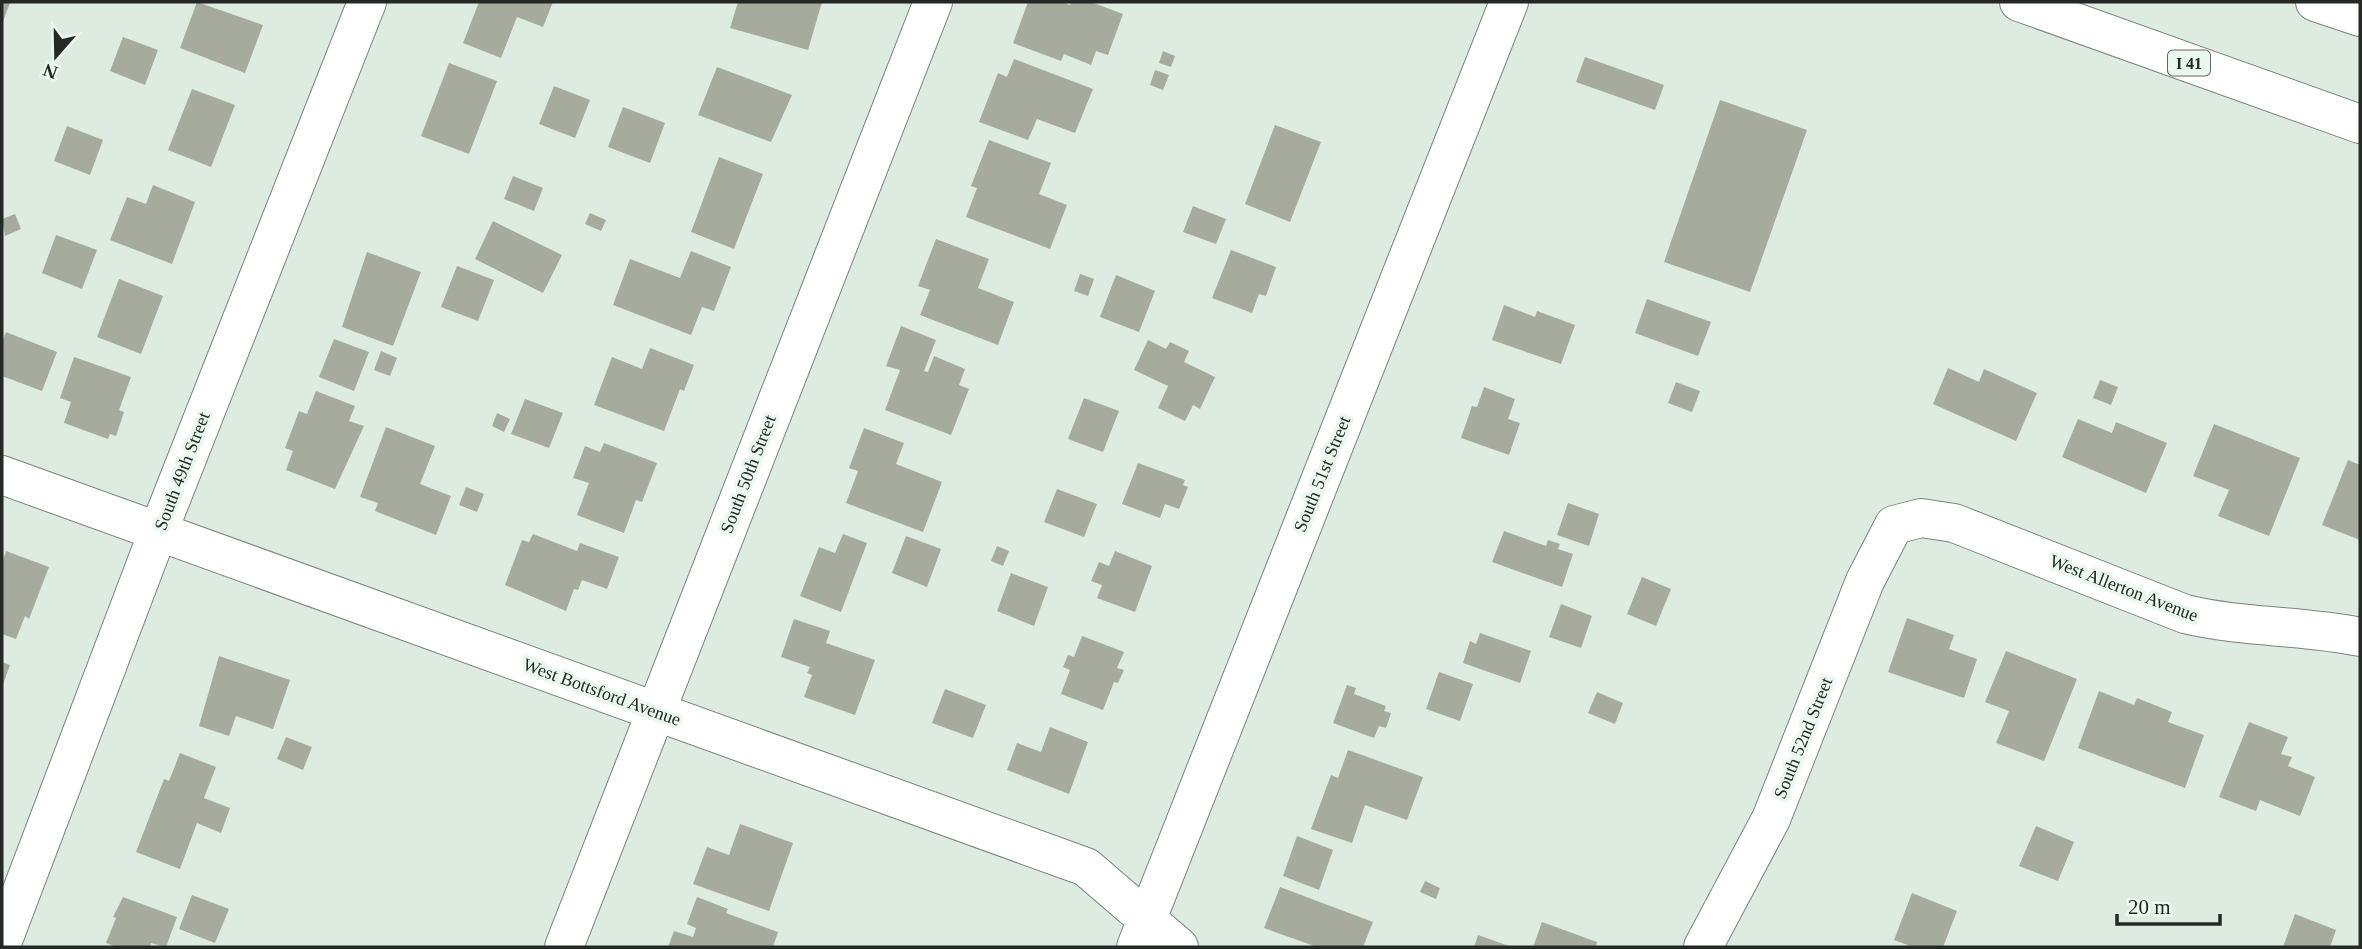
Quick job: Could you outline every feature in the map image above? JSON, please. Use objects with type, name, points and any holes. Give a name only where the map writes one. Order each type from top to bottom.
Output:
[{"type":"main road","name":"South 49th Street","points":[[2,943],[158,532],[367,2]]},
{"type":"main road","name":"South 50th Street","points":[[564,947],[933,2]]},
{"type":"main road","name":"South 51st Street","points":[[1142,934],[1509,2]]},
{"type":"main road","name":"I 41","points":[[2019,2],[2360,124]]},
{"type":"main road","points":[[2315,2],[2360,17]]},
{"type":"main road","name":"West Bottsford Avenue","points":[[2,475],[1086,867],[1142,934],[1179,947]]},
{"type":"main road","name":"West Allerton Avenue","points":[[1894,525],[1921,518],[1954,523],[2185,614],[2208,620],[2322,629],[2360,638]]},
{"type":"main road","name":"South 52nd Street","points":[[1703,947],[1771,819],[1865,581],[1894,525]]},
{"type":"building","points":[[2,2],[10,3],[2,24]]},
{"type":"building","points":[[197,2],[263,25],[245,73],[180,48]]},
{"type":"building","points":[[479,2],[553,2],[543,27],[517,17],[501,58],[463,43]]},
{"type":"building","points":[[738,2],[822,2],[808,50],[730,28]]},
{"type":"building","points":[[1028,2],[1062,2],[1070,5],[1071,2],[1091,2],[1123,14],[1108,55],[1096,51],[1091,65],[1064,54],[1061,61],[1013,43]]},
{"type":"building","points":[[123,37],[158,50],[145,85],[110,71]]},
{"type":"building","points":[[1163,51],[1175,56],[1171,67],[1159,63]]},
{"type":"building","points":[[1585,57],[1664,85],[1655,110],[1576,82]]},
{"type":"building","points":[[1014,59],[1093,89],[1075,133],[1037,119],[1028,140],[979,122],[998,73],[1007,77]]},
{"type":"building","points":[[449,63],[497,81],[469,154],[421,136]]},
{"type":"building","points":[[717,67],[792,95],[771,142],[698,115]]},
{"type":"building","points":[[1155,70],[1169,75],[1163,90],[1150,85]]},
{"type":"building","points":[[554,86],[590,100],[575,138],[539,124]]},
{"type":"building","points":[[192,89],[235,105],[211,167],[168,150]]},
{"type":"building","points":[[1720,100],[1807,130],[1750,292],[1664,262]]},
{"type":"building","points":[[623,107],[665,123],[650,163],[608,147]]},
{"type":"building","points":[[1275,125],[1321,142],[1290,222],[1245,204]]},
{"type":"building","points":[[67,126],[103,140],[90,175],[54,161]]},
{"type":"building","points":[[989,140],[1051,163],[1039,194],[1067,205],[1050,249],[966,217],[977,188],[971,186]]},
{"type":"building","points":[[719,157],[763,174],[734,249],[691,232]]},
{"type":"building","points":[[513,176],[543,188],[534,211],[504,199]]},
{"type":"building","points":[[153,185],[195,202],[172,264],[110,240],[127,197],[146,204]]},
{"type":"building","points":[[1193,206],[1226,219],[1216,244],[1183,232]]},
{"type":"building","points":[[590,213],[606,220],[601,231],[585,224]]},
{"type":"building","points":[[15,214],[21,229],[5,236],[2,219]]},
{"type":"building","points":[[493,221],[562,255],[543,293],[475,259]]},
{"type":"building","points":[[56,235],[97,250],[82,289],[42,273]]},
{"type":"building","points":[[936,239],[989,259],[978,288],[1014,302],[998,345],[920,315],[930,290],[918,286]]},
{"type":"building","points":[[1231,250],[1276,267],[1266,296],[1259,294],[1252,313],[1212,298]]},
{"type":"building","points":[[691,251],[731,267],[714,311],[702,307],[691,335],[613,305],[630,259],[680,278]]},
{"type":"building","points":[[367,252],[421,272],[393,346],[342,327]]},
{"type":"building","points":[[457,266],[494,280],[478,321],[441,307]]},
{"type":"building","points":[[1080,274],[1094,279],[1088,296],[1074,291]]},
{"type":"building","points":[[1116,275],[1155,291],[1139,332],[1100,317]]},
{"type":"building","points":[[119,279],[163,296],[141,354],[97,337]]},
{"type":"building","points":[[1647,299],[1711,322],[1698,356],[1635,333]]},
{"type":"building","points":[[1504,305],[1535,317],[1537,311],[1575,325],[1561,364],[1492,340]]},
{"type":"building","points":[[901,326],[936,340],[924,371],[928,372],[934,356],[965,369],[959,385],[969,389],[951,435],[885,410],[900,370],[886,366]]},
{"type":"building","points":[[6,332],[57,352],[42,391],[2,376],[2,342]]},
{"type":"building","points":[[334,339],[369,352],[354,391],[319,377]]},
{"type":"building","points":[[1148,340],[1166,349],[1170,342],[1189,351],[1184,362],[1215,377],[1200,409],[1193,405],[1185,421],[1158,408],[1168,386],[1134,370]]},
{"type":"building","points":[[650,348],[694,365],[684,391],[680,389],[664,431],[594,405],[612,357],[642,369]]},
{"type":"building","points":[[381,351],[397,358],[390,376],[374,370]]},
{"type":"building","points":[[74,357],[131,377],[119,410],[124,412],[116,436],[110,434],[108,439],[64,423],[71,402],[60,398]]},
{"type":"building","points":[[1948,368],[1979,382],[1984,369],[2037,393],[2016,441],[1933,404]]},
{"type":"building","points":[[2100,380],[2118,387],[2111,405],[2093,398]]},
{"type":"building","points":[[1676,382],[1700,391],[1692,412],[1668,403]]},
{"type":"building","points":[[1484,387],[1515,399],[1508,419],[1520,423],[1509,455],[1461,438],[1472,406],[1477,407]]},
{"type":"building","points":[[316,391],[355,406],[349,421],[364,426],[335,489],[286,470],[293,451],[285,448],[299,411],[307,414]]},
{"type":"building","points":[[1084,398],[1119,411],[1103,452],[1068,439]]},
{"type":"building","points":[[525,399],[563,413],[549,448],[511,434]]},
{"type":"building","points":[[497,413],[510,419],[504,432],[492,426]]},
{"type":"building","points":[[2078,419],[2112,433],[2116,422],[2167,443],[2146,493],[2062,457]]},
{"type":"building","points":[[2214,424],[2300,458],[2269,536],[2218,516],[2229,490],[2193,476]]},
{"type":"building","points":[[386,427],[435,446],[420,484],[451,496],[436,535],[375,511],[378,503],[360,497]]},
{"type":"building","points":[[864,428],[904,443],[896,464],[942,482],[923,532],[846,503],[858,471],[849,468]]},
{"type":"building","points":[[604,443],[657,463],[642,502],[636,500],[624,533],[577,515],[589,483],[573,478],[585,446],[600,452]]},
{"type":"building","points":[[2348,460],[2360,465],[2360,540],[2322,525]]},
{"type":"building","points":[[1138,463],[1185,480],[1183,485],[1188,487],[1179,509],[1165,504],[1160,518],[1122,504]]},
{"type":"building","points":[[466,487],[484,494],[477,512],[459,505]]},
{"type":"building","points":[[1057,489],[1097,504],[1084,537],[1044,522]]},
{"type":"building","points":[[1568,503],[1599,514],[1589,546],[1557,535]]},
{"type":"building","points":[[1504,531],[1546,546],[1548,540],[1560,544],[1558,549],[1573,554],[1562,587],[1492,562]]},
{"type":"building","points":[[533,534],[577,551],[580,543],[619,557],[607,589],[582,580],[578,590],[574,589],[566,611],[505,585],[522,540],[529,542]]},
{"type":"building","points":[[843,534],[867,543],[841,612],[800,596],[819,547],[835,553]]},
{"type":"building","points":[[906,536],[941,549],[927,587],[892,573]]},
{"type":"building","points":[[997,546],[1009,551],[1003,566],[991,561]]},
{"type":"building","points":[[6,551],[49,567],[29,619],[25,616],[16,639],[2,634],[2,563]]},
{"type":"building","points":[[1115,551],[1152,566],[1135,612],[1097,598],[1102,585],[1091,581],[1099,562],[1109,566]]},
{"type":"building","points":[[1011,573],[1048,587],[1034,626],[997,611]]},
{"type":"building","points":[[1642,577],[1671,589],[1656,626],[1627,614]]},
{"type":"building","points":[[1561,604],[1592,616],[1581,648],[1549,637]]},
{"type":"building","points":[[1907,618],[1954,635],[1949,649],[1977,659],[1964,698],[1888,672]]},
{"type":"building","points":[[794,619],[830,631],[826,643],[875,660],[855,715],[804,697],[812,675],[807,673],[810,667],[781,657]]},
{"type":"building","points":[[1480,633],[1531,651],[1520,683],[1463,663],[1470,641],[1476,644]]},
{"type":"building","points":[[1082,636],[1124,652],[1117,668],[1124,670],[1118,683],[1114,682],[1103,710],[1061,694],[1070,670],[1063,667],[1068,655],[1074,657]]},
{"type":"building","points":[[2006,651],[2077,679],[2044,761],[1996,743],[2009,711],[1985,702]]},
{"type":"building","points":[[219,656],[290,680],[273,729],[236,716],[229,736],[199,726]]},
{"type":"building","points":[[2,662],[10,665],[2,687]]},
{"type":"building","points":[[1439,672],[1473,684],[1460,721],[1426,709]]},
{"type":"building","points":[[1347,685],[1356,688],[1354,694],[1386,706],[1384,711],[1391,713],[1386,728],[1379,726],[1374,738],[1333,723]]},
{"type":"building","points":[[945,689],[986,705],[973,738],[932,723]]},
{"type":"building","points":[[2099,691],[2134,705],[2137,698],[2172,712],[2168,722],[2204,735],[2185,788],[2078,748]]},
{"type":"building","points":[[1597,692],[1623,703],[1615,724],[1588,713]]},
{"type":"building","points":[[2249,722],[2288,737],[2281,754],[2292,757],[2288,766],[2315,777],[2300,816],[2260,800],[2256,811],[2219,797]]},
{"type":"building","points":[[1050,727],[1088,742],[1069,794],[1007,770],[1017,743],[1041,752]]},
{"type":"building","points":[[286,737],[312,747],[303,770],[277,759]]},
{"type":"building","points":[[1348,750],[1423,777],[1407,820],[1365,805],[1352,843],[1311,829],[1331,775],[1338,778]]},
{"type":"building","points":[[180,753],[216,767],[204,798],[230,808],[221,833],[197,823],[180,869],[136,852],[164,779],[169,781]]},
{"type":"building","points":[[740,824],[793,843],[769,911],[693,884],[707,847],[729,855]]},
{"type":"building","points":[[2036,826],[2074,842],[2058,881],[2019,866]]},
{"type":"building","points":[[1297,836],[1333,850],[1319,890],[1283,876]]},
{"type":"building","points":[[1425,881],[1440,888],[1436,899],[1420,892]]},
{"type":"building","points":[[1280,887],[1373,922],[1363,947],[1317,947],[1264,928]]},
{"type":"building","points":[[1912,893],[1957,911],[1943,947],[1913,947],[1894,940]]},
{"type":"building","points":[[192,895],[229,909],[215,943],[179,929]]},
{"type":"building","points":[[123,897],[177,917],[166,947],[151,943],[150,947],[117,947],[106,943],[116,918],[113,917]]},
{"type":"building","points":[[697,897],[728,909],[726,913],[778,932],[773,947],[668,947],[674,931],[693,937],[696,928],[687,924]]},
{"type":"building","points":[[2295,914],[2336,930],[2330,947],[2283,947]]},
{"type":"building","points":[[1542,922],[1597,942],[1596,947],[1533,947]]},
{"type":"building","points":[[1478,935],[1512,947],[1474,947]]}]
